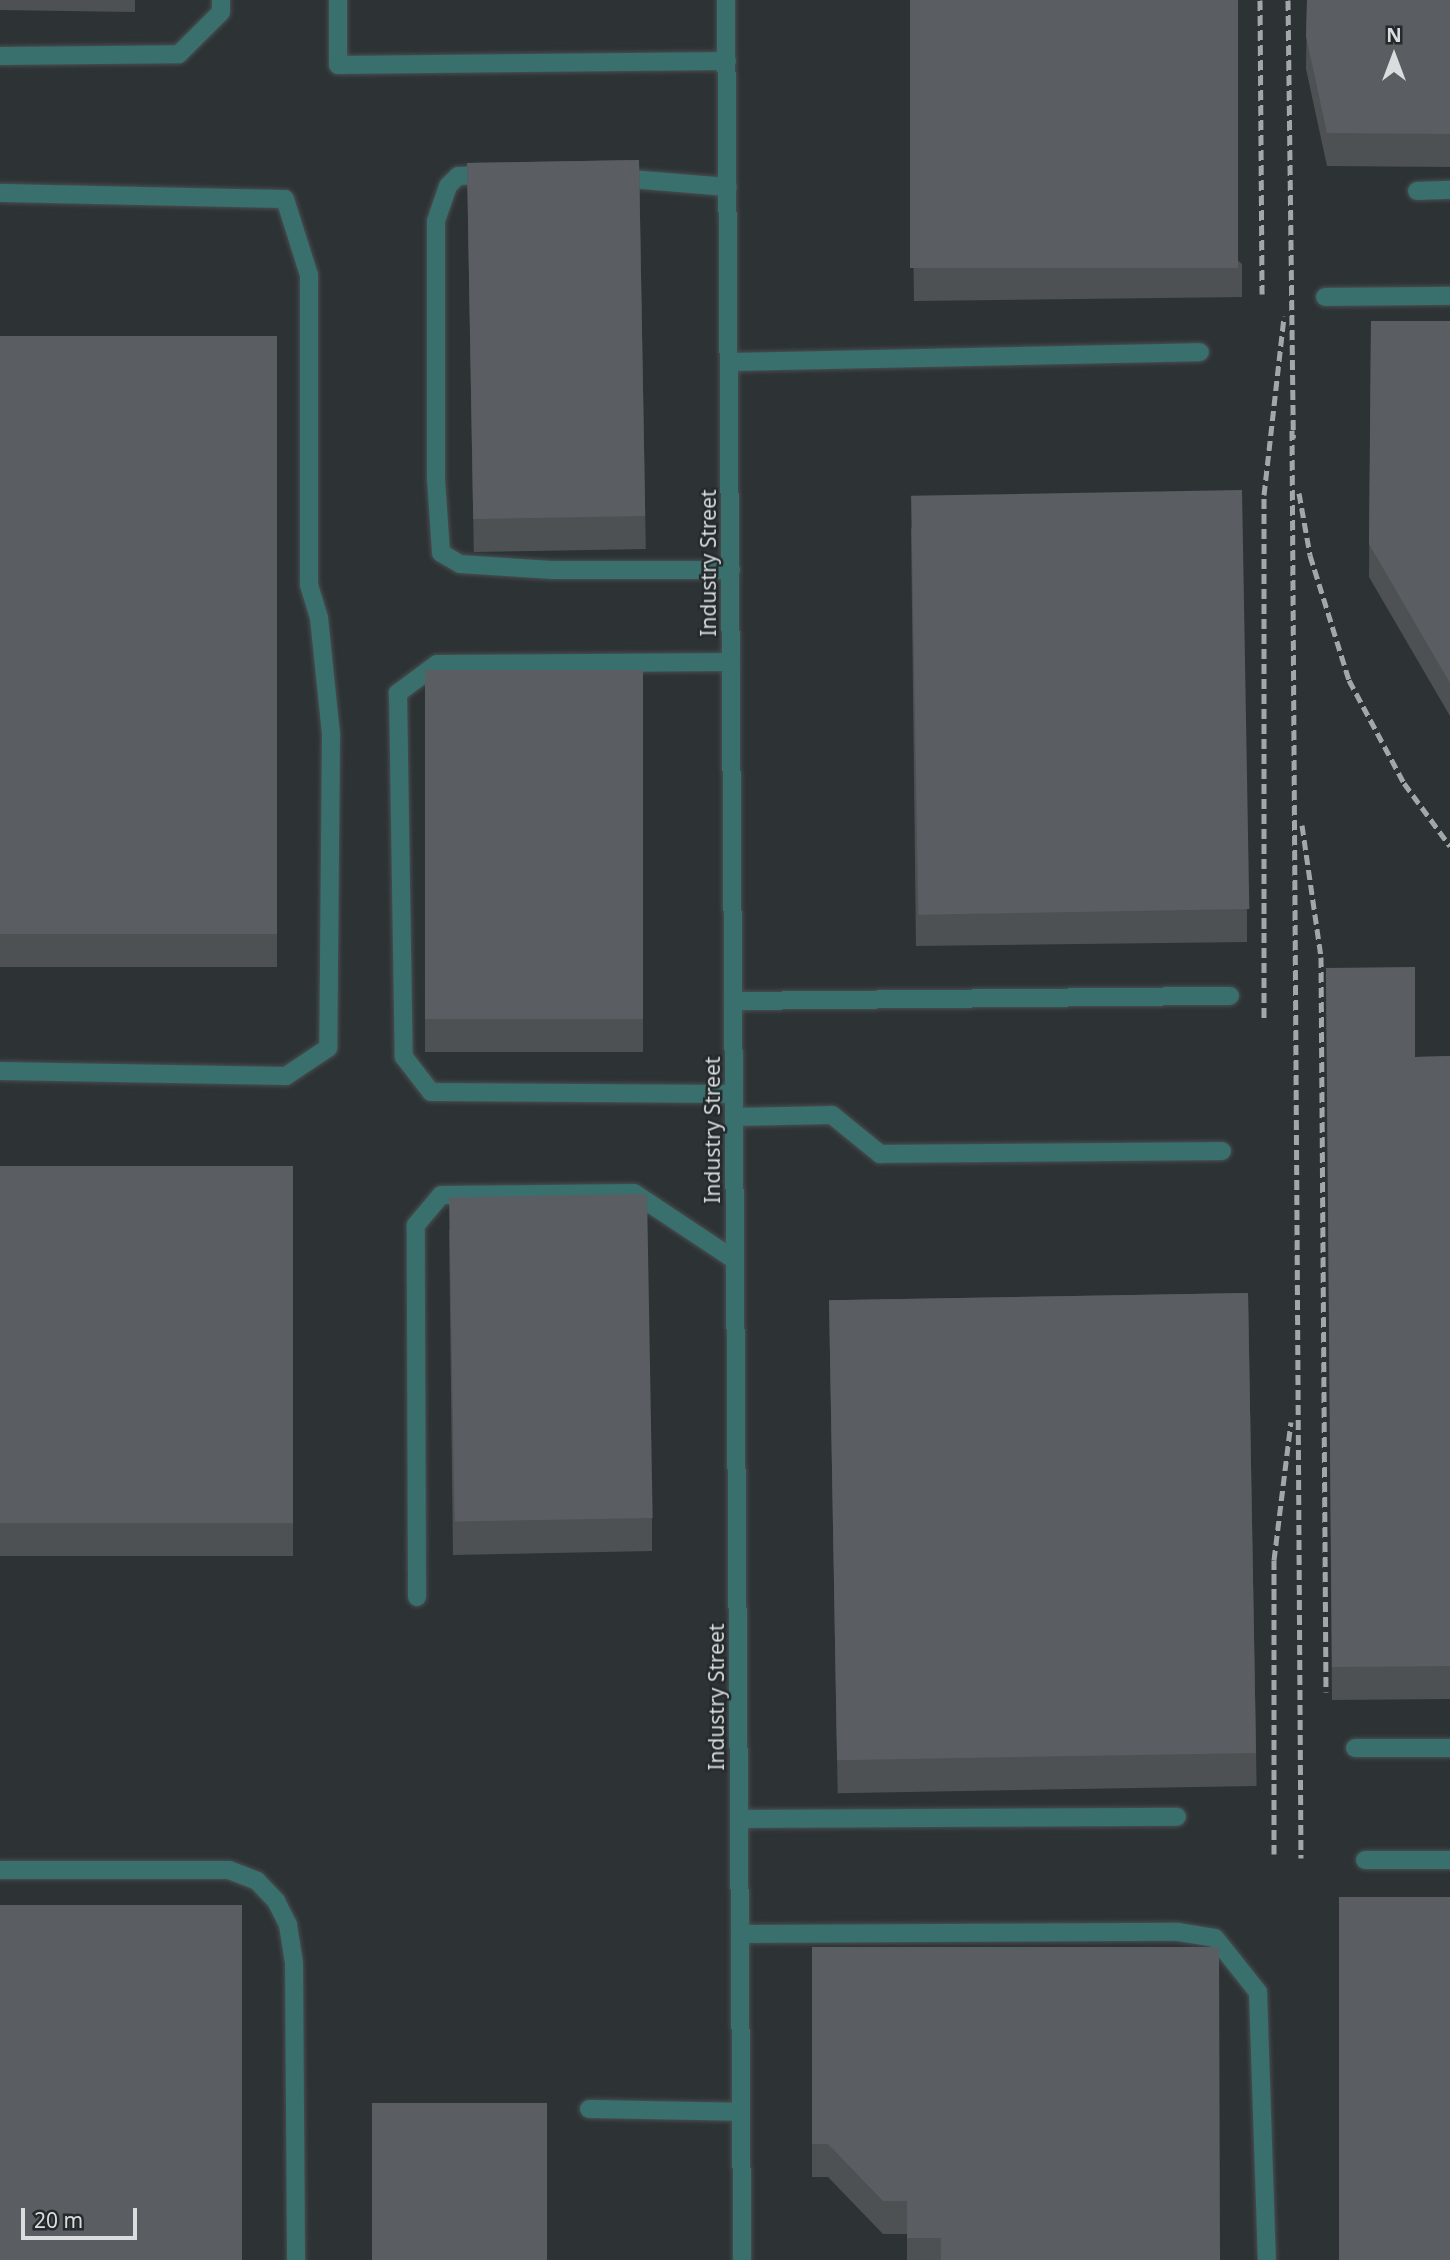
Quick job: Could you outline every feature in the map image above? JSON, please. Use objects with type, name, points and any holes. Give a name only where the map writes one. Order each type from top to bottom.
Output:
[{"type":"street","points":[[0,56],[179,54],[221,12],[221,0]]},
{"type":"street","points":[[338,0],[338,65],[727,61]]},
{"type":"street","name":"Industry Street","points":[[726,0],[741,2260]]},
{"type":"street","points":[[508,176],[458,176],[447,186],[436,221],[436,479],[441,553],[460,564],[538,569],[730,570]]},
{"type":"street","points":[[601,178],[728,187]]},
{"type":"street","points":[[1417,191],[1450,190]]},
{"type":"street","points":[[0,193],[285,199],[309,275],[309,584],[319,618],[331,734],[328,1048],[286,1076],[0,1071]]},
{"type":"street","points":[[1325,297],[1450,296]]},
{"type":"street","points":[[729,362],[1200,352]]},
{"type":"street","points":[[731,662],[437,664],[398,693],[404,1057],[431,1092],[734,1094]]},
{"type":"street","points":[[734,1002],[1230,996]]},
{"type":"street","points":[[734,1116],[832,1115],[880,1154],[1222,1151]]},
{"type":"street","points":[[417,1597],[415,1225],[441,1195],[634,1193],[735,1261]]},
{"type":"street","points":[[1355,1748],[1450,1748]]},
{"type":"street","points":[[739,1819],[1177,1817]]},
{"type":"street","points":[[1365,1860],[1450,1860]]},
{"type":"street","points":[[0,1870],[229,1870],[257,1881],[276,1900],[288,1926],[294,1964],[296,2260]]},
{"type":"street","points":[[740,1934],[1178,1932],[1215,1938],[1258,1992],[1267,2260]]},
{"type":"street","points":[[589,2109],[741,2112]]},
{"type":"building","points":[[910,0],[1238,0],[1238,268],[910,268]]},
{"type":"building","points":[[1307,0],[1450,0],[1450,134],[1327,133],[1306,36]]},
{"type":"building","points":[[639,160],[645,516],[473,519],[467,163]]},
{"type":"building","points":[[1371,321],[1450,321],[1450,683],[1369,544]]},
{"type":"building","points":[[0,336],[277,336],[277,934],[0,934]]},
{"type":"building","points":[[1242,490],[1249,909],[918,915],[911,496]]},
{"type":"building","points":[[425,670],[643,670],[643,1019],[425,1019]]},
{"type":"building","points":[[1415,967],[1415,1057],[1450,1056],[1450,1666],[1332,1667],[1326,968]]},
{"type":"building","points":[[0,1166],[293,1166],[293,1523],[0,1523]]},
{"type":"building","points":[[647,1194],[653,1518],[455,1521],[449,1197]]},
{"type":"building","points":[[1248,1293],[1256,1753],[837,1760],[829,1300]]},
{"type":"building","points":[[1339,1897],[1450,1897],[1450,2260],[1339,2260]]},
{"type":"building","points":[[0,1905],[242,1905],[242,2260],[0,2260]]},
{"type":"building","points":[[812,1947],[1219,1947],[1220,2260],[941,2260],[941,2238],[907,2238],[907,2201],[883,2201],[828,2144],[812,2144]]},
{"type":"building","points":[[372,2103],[547,2103],[547,2260],[372,2260]]},
{"type":"railway","points":[[1260,0],[1262,294]]},
{"type":"railway","points":[[1288,0],[1293,438]]},
{"type":"railway","points":[[1264,1018],[1264,495],[1284,316]]},
{"type":"railway","points":[[1292,430],[1301,1858]]},
{"type":"railway","points":[[1299,493],[1310,555],[1349,680],[1404,783],[1450,846]]},
{"type":"railway","points":[[1302,825],[1321,957],[1326,1692]]},
{"type":"railway","points":[[1274,1854],[1274,1560],[1291,1422]]}]
